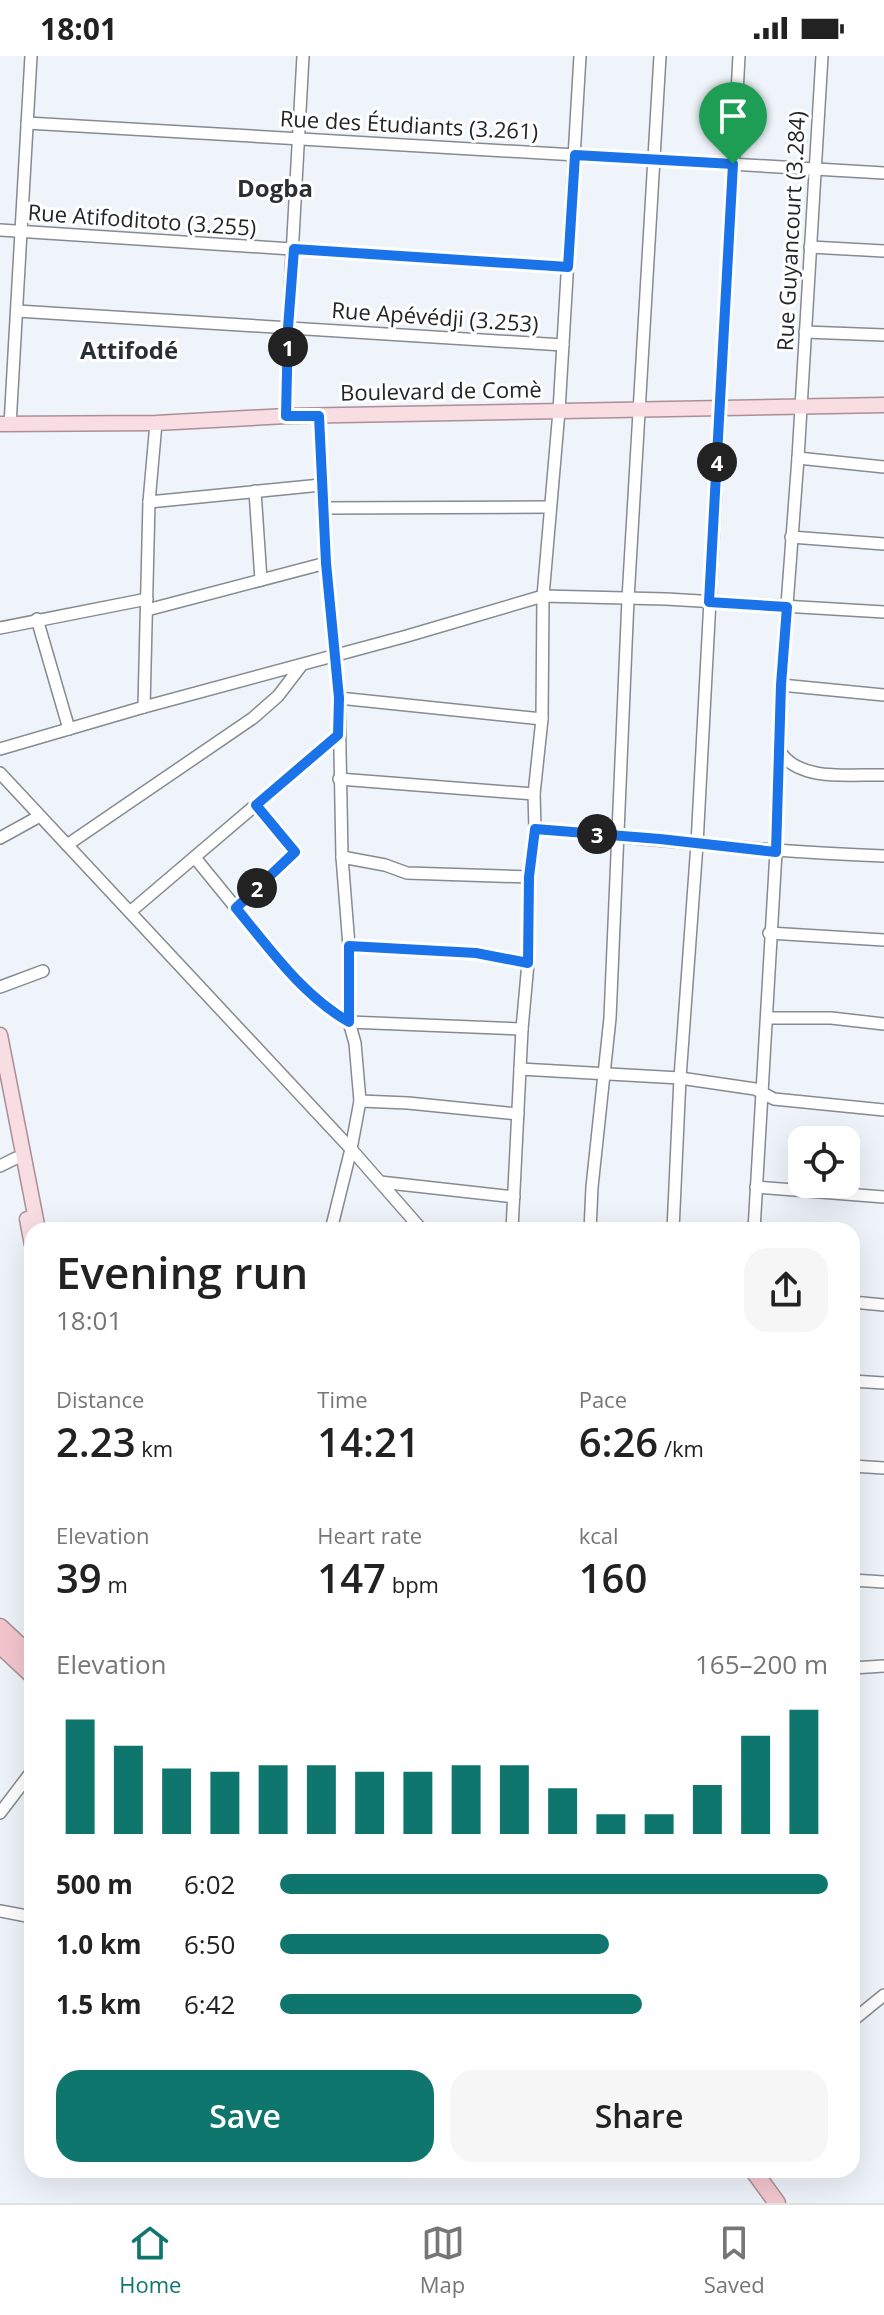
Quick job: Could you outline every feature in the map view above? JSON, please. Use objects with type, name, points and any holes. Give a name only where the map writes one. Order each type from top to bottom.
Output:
[{"type":"highway","points":[[0,1627],[24,1650]]},
{"type":"highway","points":[[0,1645],[24,1668]]},
{"type":"highway","points":[[759,2178],[777,2203]]},
{"type":"main road","name":"Boulevard de Comè","points":[[5,424],[884,405]]},
{"type":"main road","points":[[0,1035],[36,1222]]},
{"type":"main road","points":[[0,1077],[28,1222]]},
{"type":"street","points":[[5,424],[17,311],[31,56]]},
{"type":"street","points":[[286,416],[303,56]]},
{"type":"street","points":[[512,1222],[528,963],[529,877],[542,719],[543,596],[559,411],[580,56]]},
{"type":"street","points":[[591,1222],[610,1018],[628,599],[660,56]]},
{"type":"street","points":[[673,1222],[739,56]]},
{"type":"street","name":"Rue Guyancourt (3.284)","points":[[754,1222],[776,852],[781,685],[822,56]]},
{"type":"street","name":"Rue des Étudiants (3.261)","points":[[27,123],[884,173]]},
{"type":"street","name":"Rue Atifoditoto (3.255)","points":[[0,230],[568,267]]},
{"type":"street","points":[[810,247],[884,251]]},
{"type":"street","name":"Rue Apévédji (3.253)","points":[[17,311],[563,345]]},
{"type":"street","points":[[805,332],[884,335]]},
{"type":"street","points":[[319,416],[326,563],[339,698],[339,779],[349,946],[349,1022],[355,1043],[360,1101],[333,1222]]},
{"type":"street","points":[[144,707],[149,502],[156,423]]},
{"type":"street","points":[[798,458],[884,467]]},
{"type":"street","points":[[149,502],[321,485]]},
{"type":"street","points":[[255,491],[261,580]]},
{"type":"street","points":[[323,508],[550,507]]},
{"type":"street","points":[[791,537],[884,544]]},
{"type":"street","points":[[0,628],[37,619],[147,605],[326,563]]},
{"type":"street","points":[[0,749],[543,596],[884,612]]},
{"type":"street","points":[[37,619],[69,729]]},
{"type":"street","points":[[67,845],[253,718],[278,696],[301,665]]},
{"type":"street","points":[[781,685],[884,695]]},
{"type":"street","points":[[339,698],[542,719]]},
{"type":"street","points":[[130,912],[196,859],[338,735]]},
{"type":"street","points":[[780,752],[788,764],[813,772],[884,775]]},
{"type":"street","points":[[0,773],[351,1149],[415,1222]]},
{"type":"street","points":[[339,779],[534,794]]},
{"type":"street","points":[[236,908],[295,852],[256,805]]},
{"type":"street","points":[[0,838],[38,817]]},
{"type":"street","points":[[535,829],[776,852],[884,856]]},
{"type":"street","points":[[342,857],[385,865],[407,873],[529,877]]},
{"type":"street","points":[[196,859],[303,987],[333,1013],[349,1022],[522,1029]]},
{"type":"street","points":[[769,933],[884,940]]},
{"type":"street","points":[[349,946],[476,953],[528,963]]},
{"type":"street","points":[[0,987],[43,971]]},
{"type":"street","points":[[767,1018],[831,1018],[884,1024]]},
{"type":"street","points":[[520,1069],[680,1078],[762,1091],[774,1099],[884,1110]]},
{"type":"street","points":[[360,1101],[518,1114]]},
{"type":"street","points":[[0,1166],[16,1158]]},
{"type":"street","points":[[380,1182],[514,1197]]},
{"type":"street","points":[[756,1187],[884,1197]]},
{"type":"street","points":[[860,1303],[884,1305]]},
{"type":"street","points":[[860,1382],[884,1383]]},
{"type":"street","points":[[860,1466],[884,1468]]},
{"type":"street","points":[[860,1580],[884,1582]]},
{"type":"street","points":[[860,1668],[884,1666]]},
{"type":"street","points":[[0,1813],[24,1782]]},
{"type":"street","points":[[0,1911],[24,1916]]},
{"type":"street","points":[[860,2014],[884,1995]]},
{"type":"district","name":"Dogba","points":[[275,189]]},
{"type":"district","name":"Attifodé","points":[[129,351]]},
{"type":"route","points":[[575,155],[733,164],[709,602],[787,607],[781,685],[776,852],[535,829],[529,877],[528,963],[476,953],[349,946],[349,1022],[333,1013],[303,987],[236,908],[295,852],[256,805],[338,735],[339,698],[326,563],[319,416],[286,416],[294,249],[568,267],[575,155]]}]
